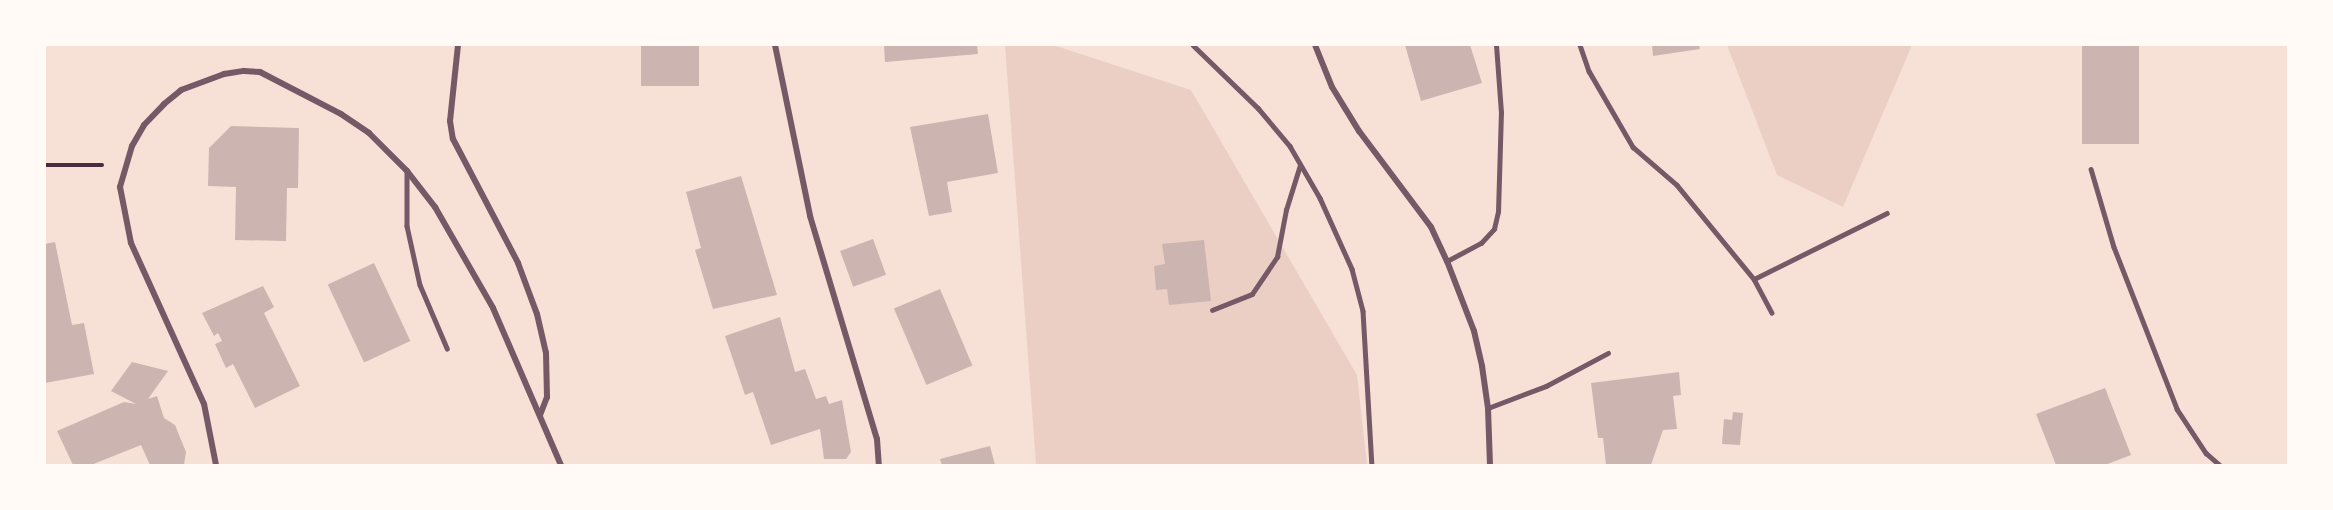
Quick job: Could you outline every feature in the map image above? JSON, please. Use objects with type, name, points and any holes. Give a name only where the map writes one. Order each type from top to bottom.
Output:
[{"type":"street","points":[[458,45],[450,121],[453,139],[518,263],[537,314],[546,353],[547,397],[540,415]]},
{"type":"street","points":[[776,45],[808,207],[878,439],[879,465]]},
{"type":"street","points":[[1315,45],[1332,87],[1359,131],[1431,227],[1447,261],[1474,331],[1488,408],[1490,465]]},
{"type":"street","points":[[216,465],[204,404],[131,243],[122,206],[123,171],[144,125],[181,90],[224,74],[244,71],[260,72],[341,114],[369,133],[407,171],[435,207],[493,308],[561,465]]},
{"type":"lane","points":[[1193,45],[1258,108],[1300,165],[1352,269],[1363,311],[1372,465]]},
{"type":"lane","points":[[1447,261],[1481,243],[1494,229],[1498,212],[1501,113],[1496,45]]},
{"type":"lane","points":[[1580,45],[1589,71],[1633,147],[1677,185],[1754,279],[1772,313]]},
{"type":"lane","points":[[1212,310],[1251,294],[1277,258],[1300,165]]},
{"type":"lane","points":[[2091,169],[2114,246],[2177,409],[2206,453],[2220,465]]},
{"type":"lane","points":[[407,171],[407,226],[420,285],[447,348]]},
{"type":"lane","points":[[1754,279],[1887,213]]},
{"type":"lane","points":[[1488,408],[1546,386],[1608,353]]},
{"type":"path","points":[[45,165],[97,164],[123,171]]},
{"type":"shaded area","points":[[1005,45],[1053,45],[1191,90],[1357,375],[1367,465],[1036,465]]},
{"type":"shaded area","points":[[1727,45],[1912,45],[1843,207],[1777,175]]},
{"type":"building","points":[[641,45],[699,45],[699,86],[641,86]]},
{"type":"building","points":[[884,45],[977,45],[978,54],[885,62]]},
{"type":"building","points":[[1405,45],[1470,45],[1482,83],[1421,101]]},
{"type":"building","points":[[1652,45],[1699,45],[1700,49],[1653,56]]},
{"type":"building","points":[[2082,45],[2139,45],[2139,144],[2082,144]]},
{"type":"building","points":[[988,114],[998,173],[947,182],[952,212],[929,216],[910,127]]},
{"type":"building","points":[[231,126],[299,128],[298,188],[287,188],[286,241],[235,240],[236,187],[208,186],[209,148]]},
{"type":"building","points":[[741,176],[777,295],[713,309],[695,250],[701,248],[686,192]]},
{"type":"building","points":[[873,239],[886,275],[853,287],[840,251]]},
{"type":"building","points":[[1204,240],[1211,301],[1169,305],[1167,289],[1156,290],[1154,266],[1165,264],[1162,244]]},
{"type":"building","points":[[55,242],[72,325],[84,323],[94,374],[45,383],[45,244]]},
{"type":"building","points":[[374,263],[410,341],[364,362],[328,285]]},
{"type":"building","points":[[263,286],[274,307],[264,313],[300,386],[255,408],[233,364],[226,368],[215,344],[222,341],[218,333],[214,336],[202,313]]},
{"type":"building","points":[[940,289],[972,365],[926,385],[894,309]]},
{"type":"building","points":[[780,317],[795,372],[805,369],[816,399],[826,396],[829,404],[842,400],[851,452],[846,459],[824,459],[820,429],[771,445],[753,392],[745,395],[725,336]]},
{"type":"building","points":[[132,362],[168,371],[148,399],[157,396],[164,418],[175,425],[186,452],[184,465],[150,465],[141,445],[91,465],[73,465],[57,431],[124,402],[136,404],[111,391]]},
{"type":"building","points":[[1679,372],[1681,395],[1673,396],[1677,429],[1663,430],[1651,465],[1606,465],[1603,438],[1598,438],[1591,383]]},
{"type":"building","points":[[2105,388],[2131,455],[2105,465],[2056,465],[2036,414]]},
{"type":"building","points":[[1733,412],[1743,413],[1740,445],[1722,444],[1724,419],[1732,420]]},
{"type":"building","points":[[990,446],[995,465],[942,465],[940,459]]}]
